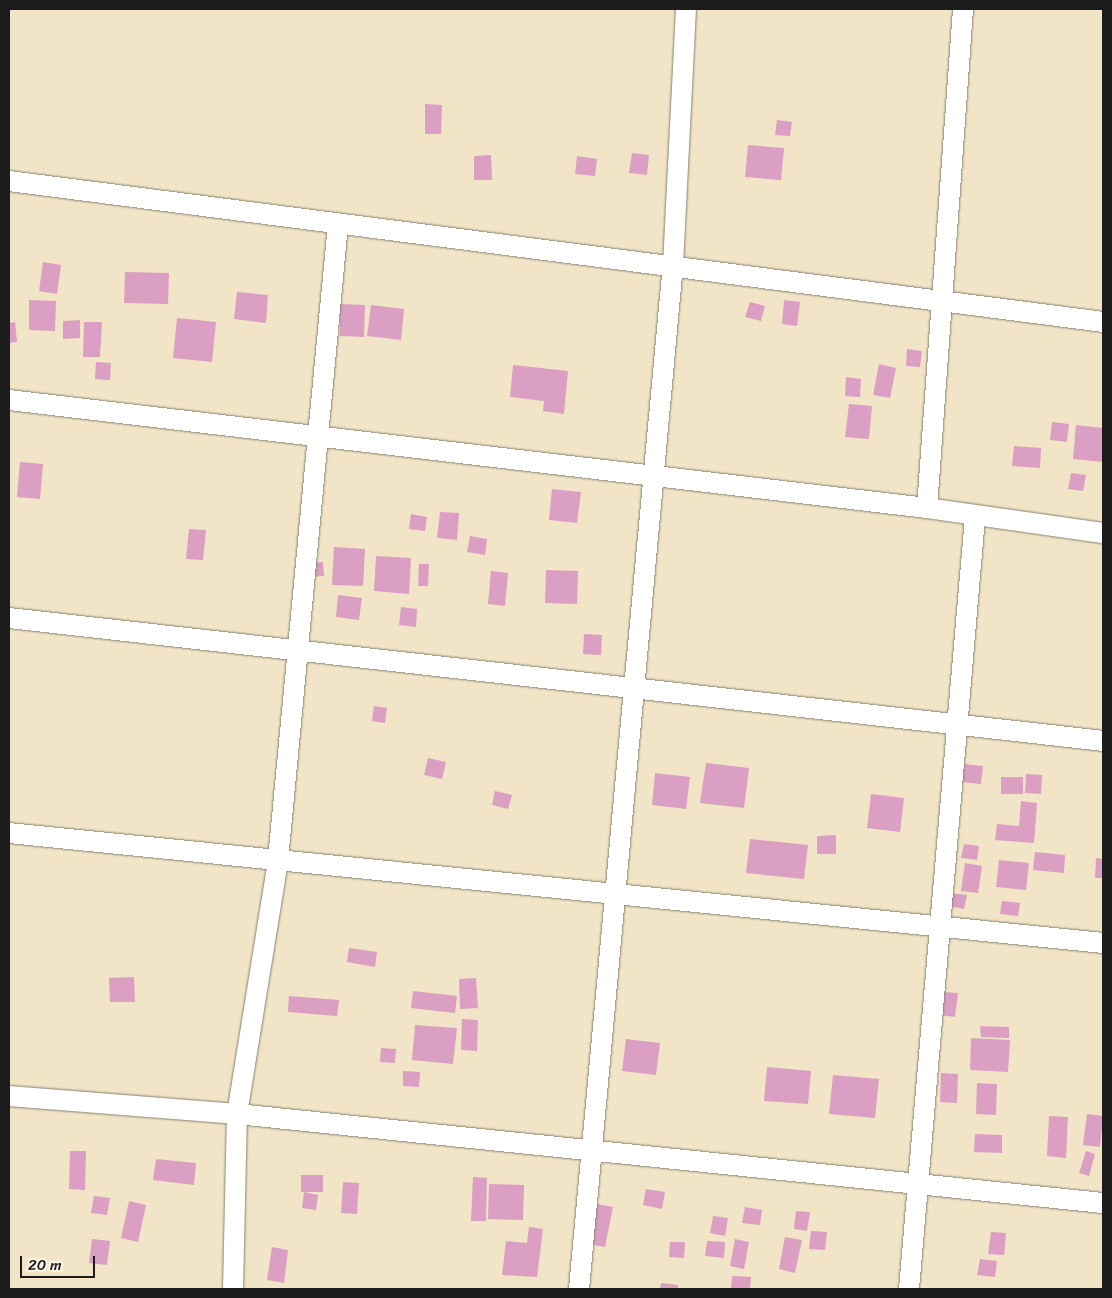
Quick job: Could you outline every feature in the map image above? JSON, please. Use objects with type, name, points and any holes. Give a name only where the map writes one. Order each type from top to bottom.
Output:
[{"type":"street","points":[[579,1289],[590,1151],[655,476],[673,265],[686,9]]},
{"type":"street","points":[[927,508],[945,301],[963,9]]},
{"type":"street","points":[[9,181],[673,265],[1103,322]]},
{"type":"street","points":[[233,1289],[237,1114],[278,860],[316,436],[338,224]]},
{"type":"street","points":[[9,400],[927,508],[975,517],[1103,533]]},
{"type":"street","points":[[909,1289],[955,721],[975,517]]},
{"type":"street","points":[[9,618],[634,690],[955,721],[1103,741]]},
{"type":"street","points":[[9,833],[1103,943]]},
{"type":"street","points":[[9,1096],[237,1114],[917,1187],[1103,1203]]},
{"type":"building","points":[[425,104],[442,105],[441,134],[425,134]]},
{"type":"building","points":[[777,120],[792,122],[790,136],[775,135]]},
{"type":"building","points":[[748,145],[784,148],[781,180],[745,177]]},
{"type":"building","points":[[632,153],[649,155],[647,175],[629,173]]},
{"type":"building","points":[[491,155],[492,180],[474,180],[474,156]]},
{"type":"building","points":[[577,156],[597,159],[595,176],[575,174]]},
{"type":"building","points":[[43,262],[61,265],[57,294],[39,291]]},
{"type":"building","points":[[125,272],[169,273],[168,304],[124,303]]},
{"type":"building","points":[[237,292],[268,295],[266,323],[234,319]]},
{"type":"building","points":[[29,300],[56,301],[55,331],[29,330]]},
{"type":"building","points":[[784,300],[800,302],[797,326],[782,324]]},
{"type":"building","points":[[750,302],[765,306],[761,321],[745,317]]},
{"type":"building","points":[[340,304],[365,305],[364,337],[340,336]]},
{"type":"building","points":[[371,305],[404,309],[401,340],[367,336]]},
{"type":"building","points":[[177,318],[216,322],[212,362],[173,358]]},
{"type":"building","points":[[80,320],[80,338],[63,339],[63,321]]},
{"type":"building","points":[[15,322],[17,342],[9,343],[9,323]]},
{"type":"building","points":[[84,322],[102,322],[100,357],[83,357]]},
{"type":"building","points":[[907,349],[922,351],[920,367],[906,366]]},
{"type":"building","points":[[96,362],[111,363],[110,380],[95,379]]},
{"type":"building","points":[[879,364],[896,368],[890,398],[873,395]]},
{"type":"building","points":[[513,365],[568,371],[564,414],[543,411],[544,401],[510,397]]},
{"type":"building","points":[[846,377],[861,379],[860,397],[845,396]]},
{"type":"building","points":[[849,404],[872,406],[869,439],[845,437]]},
{"type":"building","points":[[1052,422],[1069,424],[1067,442],[1050,440]]},
{"type":"building","points":[[1076,425],[1103,428],[1103,462],[1073,459]]},
{"type":"building","points":[[1014,446],[1041,448],[1040,468],[1012,466]]},
{"type":"building","points":[[20,462],[43,464],[40,499],[17,497]]},
{"type":"building","points":[[1071,473],[1086,475],[1083,491],[1068,489]]},
{"type":"building","points":[[552,489],[581,492],[577,523],[549,520]]},
{"type":"building","points":[[440,512],[459,513],[457,540],[437,538]]},
{"type":"building","points":[[411,514],[427,517],[425,531],[409,529]]},
{"type":"building","points":[[189,529],[206,530],[203,560],[186,559]]},
{"type":"building","points":[[470,536],[487,539],[485,555],[467,552]]},
{"type":"building","points":[[334,547],[365,549],[363,586],[332,585]]},
{"type":"building","points":[[376,556],[411,558],[409,594],[374,591]]},
{"type":"building","points":[[323,562],[324,576],[309,577],[309,563]]},
{"type":"building","points":[[419,564],[429,564],[428,586],[418,586]]},
{"type":"building","points":[[546,570],[578,571],[577,604],[545,603]]},
{"type":"building","points":[[491,571],[508,573],[505,606],[488,604]]},
{"type":"building","points":[[338,595],[362,598],[359,620],[336,617]]},
{"type":"building","points":[[401,607],[417,609],[416,627],[399,625]]},
{"type":"building","points":[[584,634],[602,635],[601,655],[583,654]]},
{"type":"building","points":[[374,706],[387,708],[385,723],[372,721]]},
{"type":"building","points":[[428,758],[446,762],[442,779],[424,775]]},
{"type":"building","points":[[706,763],[749,768],[744,808],[700,803]]},
{"type":"building","points":[[964,764],[983,766],[981,784],[962,782]]},
{"type":"building","points":[[655,773],[690,777],[686,809],[652,805]]},
{"type":"building","points":[[1026,774],[1042,775],[1041,794],[1025,793]]},
{"type":"building","points":[[1001,777],[1023,777],[1023,794],[1001,794]]},
{"type":"building","points":[[495,791],[512,795],[508,809],[492,805]]},
{"type":"building","points":[[871,794],[904,798],[900,832],[867,828]]},
{"type":"building","points":[[1021,801],[1037,803],[1034,843],[995,840],[997,824],[1019,826]]},
{"type":"building","points":[[836,835],[836,854],[817,854],[817,836]]},
{"type":"building","points":[[750,839],[808,845],[804,879],[746,873]]},
{"type":"building","points":[[964,844],[979,846],[977,860],[961,858]]},
{"type":"building","points":[[1035,852],[1065,855],[1064,873],[1033,870]]},
{"type":"building","points":[[1096,858],[1103,859],[1103,878],[1095,878]]},
{"type":"building","points":[[999,860],[1029,863],[1026,890],[996,887]]},
{"type":"building","points":[[965,863],[982,866],[978,893],[961,891]]},
{"type":"building","points":[[951,893],[967,895],[964,909],[949,906]]},
{"type":"building","points":[[1002,901],[1020,903],[1018,916],[1000,914]]},
{"type":"building","points":[[349,948],[377,952],[375,967],[347,962]]},
{"type":"building","points":[[134,977],[135,1002],[110,1002],[109,978]]},
{"type":"building","points":[[476,978],[478,1008],[460,1009],[459,979]]},
{"type":"building","points":[[413,991],[457,996],[455,1013],[411,1008]]},
{"type":"building","points":[[942,992],[958,993],[955,1017],[939,1015]]},
{"type":"building","points":[[289,996],[339,1000],[337,1016],[288,1012]]},
{"type":"building","points":[[462,1019],[478,1020],[477,1051],[461,1050]]},
{"type":"building","points":[[415,1025],[457,1028],[453,1064],[412,1060]]},
{"type":"building","points":[[980,1026],[1009,1027],[1009,1038],[981,1037]]},
{"type":"building","points":[[971,1038],[1010,1040],[1008,1072],[970,1070]]},
{"type":"building","points":[[626,1039],[660,1043],[656,1075],[622,1071]]},
{"type":"building","points":[[381,1048],[396,1049],[395,1063],[380,1062]]},
{"type":"building","points":[[767,1067],[811,1071],[808,1104],[764,1101]]},
{"type":"building","points":[[403,1071],[420,1072],[419,1087],[403,1086]]},
{"type":"building","points":[[941,1073],[958,1074],[957,1103],[940,1102]]},
{"type":"building","points":[[833,1075],[879,1079],[875,1118],[829,1114]]},
{"type":"building","points":[[977,1083],[997,1084],[996,1115],[976,1114]]},
{"type":"building","points":[[1087,1114],[1103,1116],[1100,1147],[1083,1145]]},
{"type":"building","points":[[1049,1116],[1068,1117],[1066,1158],[1047,1156]]},
{"type":"building","points":[[975,1134],[1002,1135],[1002,1153],[974,1152]]},
{"type":"building","points":[[70,1151],[86,1151],[85,1190],[69,1189]]},
{"type":"building","points":[[1086,1151],[1095,1154],[1089,1176],[1079,1173]]},
{"type":"building","points":[[156,1159],[196,1163],[194,1185],[153,1180]]},
{"type":"building","points":[[301,1175],[323,1175],[323,1192],[301,1192]]},
{"type":"building","points":[[473,1177],[487,1178],[486,1221],[471,1221]]},
{"type":"building","points":[[343,1182],[359,1183],[357,1214],[341,1213]]},
{"type":"building","points":[[489,1184],[524,1185],[523,1220],[488,1219]]},
{"type":"building","points":[[646,1189],[665,1192],[662,1209],[643,1205]]},
{"type":"building","points":[[304,1192],[318,1195],[316,1210],[302,1208]]},
{"type":"building","points":[[94,1196],[110,1198],[107,1215],[91,1213]]},
{"type":"building","points":[[129,1201],[146,1205],[138,1242],[121,1238]]},
{"type":"building","points":[[591,1203],[613,1207],[605,1247],[583,1243]]},
{"type":"building","points":[[745,1207],[762,1210],[760,1225],[742,1223]]},
{"type":"building","points":[[796,1211],[810,1212],[807,1231],[794,1229]]},
{"type":"building","points":[[713,1216],[728,1218],[725,1236],[710,1233]]},
{"type":"building","points":[[529,1227],[543,1229],[537,1277],[502,1275],[506,1241],[527,1243]]},
{"type":"building","points":[[811,1231],[827,1232],[825,1250],[809,1249]]},
{"type":"building","points":[[991,1232],[1006,1233],[1004,1255],[988,1254]]},
{"type":"building","points":[[785,1237],[802,1240],[795,1273],[779,1269]]},
{"type":"building","points":[[92,1239],[110,1241],[107,1265],[89,1263]]},
{"type":"building","points":[[735,1239],[749,1242],[744,1269],[730,1266]]},
{"type":"building","points":[[707,1241],[725,1242],[724,1258],[705,1256]]},
{"type":"building","points":[[670,1242],[685,1242],[684,1258],[669,1257]]},
{"type":"building","points":[[272,1247],[288,1250],[284,1283],[267,1280]]},
{"type":"building","points":[[980,1259],[997,1261],[995,1277],[977,1275]]},
{"type":"building","points":[[732,1276],[751,1277],[750,1289],[731,1289]]},
{"type":"building","points":[[661,1283],[678,1285],[678,1289],[660,1289]]}]
